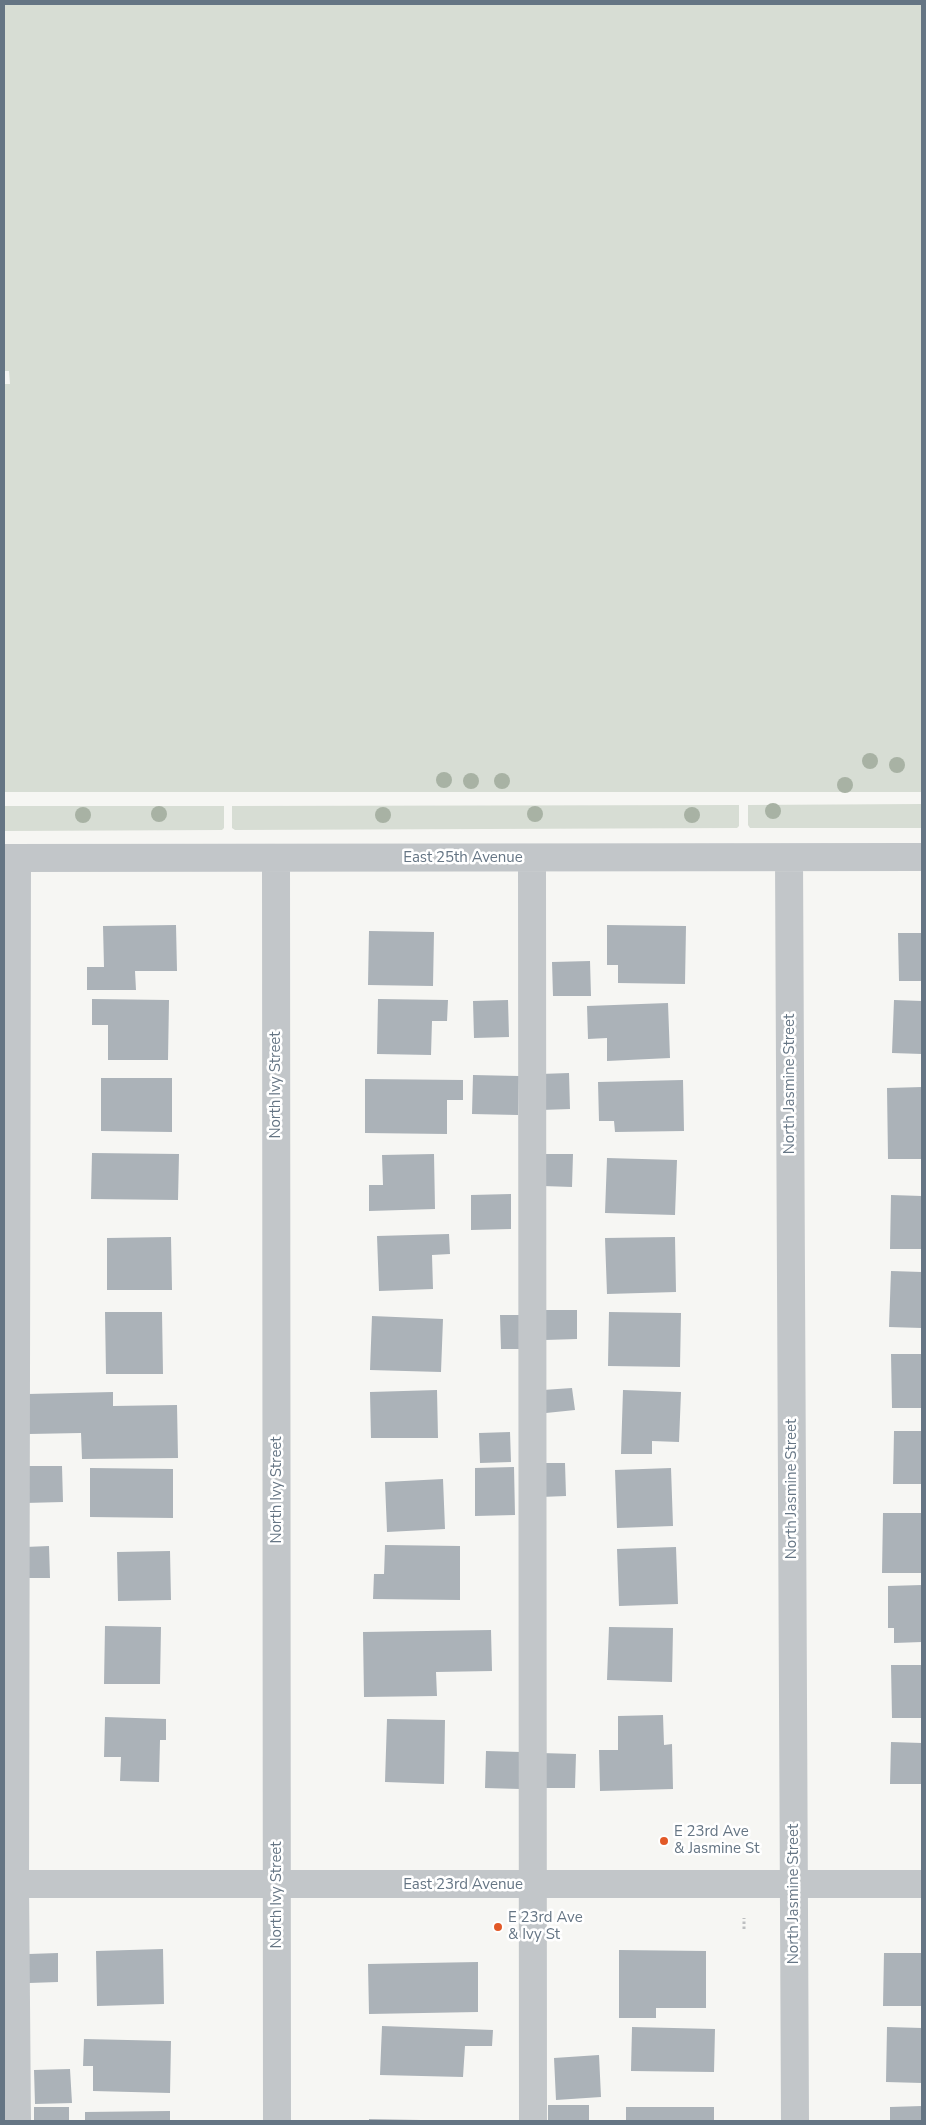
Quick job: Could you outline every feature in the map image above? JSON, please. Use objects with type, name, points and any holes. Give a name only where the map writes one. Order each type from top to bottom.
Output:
[{"type":"street","name":"East 25th Avenue","points":[[11,858],[922,857]]},
{"type":"street","points":[[11,858],[10,1884],[17,2121]]},
{"type":"street","name":"North Ivy Street","points":[[276,858],[277,2121]]},
{"type":"street","points":[[532,858],[533,2121]]},
{"type":"street","name":"North Jasmine Street","points":[[789,858],[795,2121]]},
{"type":"street","name":"East 23rd Avenue","points":[[10,1884],[922,1884]]},
{"type":"path","points":[[744,1918],[744,1929]]},
{"type":"shaded area","points":[[4,4],[922,4],[922,792],[4,792],[4,384],[10,384],[9,371],[4,371]]},
{"type":"shaded area","points":[[922,804],[922,828],[750,828],[748,825],[748,805]]},
{"type":"shaded area","points":[[739,805],[739,826],[737,828],[235,830],[232,828],[232,806]]},
{"type":"shaded area","points":[[4,806],[224,806],[224,828],[222,830],[4,831]]},
{"type":"building","points":[[176,925],[177,971],[135,971],[136,990],[87,990],[87,967],[104,967],[103,926]]},
{"type":"building","points":[[607,925],[686,926],[685,984],[618,983],[618,965],[607,965]]},
{"type":"building","points":[[369,931],[434,932],[433,986],[368,985]]},
{"type":"building","points":[[898,933],[922,933],[922,981],[899,981]]},
{"type":"building","points":[[590,961],[591,996],[553,996],[552,962]]},
{"type":"building","points":[[92,999],[169,1000],[168,1060],[108,1060],[108,1025],[92,1025]]},
{"type":"building","points":[[378,999],[448,1000],[447,1021],[432,1021],[431,1055],[377,1054]]},
{"type":"building","points":[[508,1000],[509,1037],[474,1038],[473,1001]]},
{"type":"building","points":[[894,1000],[922,1001],[922,1054],[892,1053]]},
{"type":"building","points":[[668,1003],[670,1058],[607,1061],[607,1038],[588,1039],[587,1006]]},
{"type":"building","points":[[569,1073],[570,1109],[541,1110],[540,1074]]},
{"type":"building","points":[[473,1075],[519,1076],[518,1115],[472,1114]]},
{"type":"building","points":[[101,1078],[172,1078],[172,1132],[101,1131]]},
{"type":"building","points":[[365,1079],[463,1080],[463,1100],[447,1100],[447,1134],[365,1133]]},
{"type":"building","points":[[683,1080],[684,1131],[615,1132],[614,1121],[599,1121],[598,1082]]},
{"type":"building","points":[[922,1087],[922,1159],[888,1159],[887,1088]]},
{"type":"building","points":[[92,1153],[179,1154],[178,1200],[91,1199]]},
{"type":"building","points":[[434,1154],[435,1209],[369,1211],[369,1185],[383,1185],[382,1155]]},
{"type":"building","points":[[543,1154],[573,1154],[572,1187],[543,1186]]},
{"type":"building","points":[[607,1158],[677,1160],[675,1215],[605,1213]]},
{"type":"building","points":[[511,1194],[511,1229],[471,1230],[471,1195]]},
{"type":"building","points":[[891,1195],[922,1196],[922,1249],[890,1249]]},
{"type":"building","points":[[449,1234],[450,1254],[432,1255],[433,1289],[379,1291],[377,1236]]},
{"type":"building","points":[[171,1237],[172,1290],[107,1290],[107,1238]]},
{"type":"building","points":[[675,1237],[676,1292],[607,1294],[605,1238]]},
{"type":"building","points":[[891,1271],[922,1272],[922,1328],[889,1327]]},
{"type":"building","points":[[544,1310],[577,1310],[577,1339],[545,1340]]},
{"type":"building","points":[[105,1312],[162,1312],[163,1374],[106,1374]]},
{"type":"building","points":[[609,1312],[681,1313],[680,1367],[608,1366]]},
{"type":"building","points":[[500,1315],[519,1315],[520,1349],[501,1349]]},
{"type":"building","points":[[372,1316],[443,1319],[441,1372],[370,1370]]},
{"type":"building","points":[[891,1354],[922,1354],[922,1408],[892,1408]]},
{"type":"building","points":[[572,1388],[575,1410],[546,1413],[543,1390]]},
{"type":"building","points":[[437,1390],[438,1438],[371,1438],[370,1392]]},
{"type":"building","points":[[623,1390],[681,1392],[679,1442],[652,1441],[652,1454],[621,1454]]},
{"type":"building","points":[[113,1392],[113,1406],[177,1405],[178,1458],[82,1459],[81,1433],[29,1434],[28,1394]]},
{"type":"building","points":[[894,1431],[922,1431],[922,1484],[893,1484]]},
{"type":"building","points":[[510,1432],[511,1462],[480,1463],[479,1433]]},
{"type":"building","points":[[540,1463],[565,1463],[566,1496],[541,1497]]},
{"type":"building","points":[[24,1466],[62,1466],[63,1502],[25,1503]]},
{"type":"building","points":[[514,1467],[515,1515],[475,1516],[475,1468]]},
{"type":"building","points":[[90,1468],[173,1469],[173,1518],[90,1517]]},
{"type":"building","points":[[671,1468],[673,1526],[617,1528],[615,1470]]},
{"type":"building","points":[[443,1479],[445,1529],[387,1532],[385,1482]]},
{"type":"building","points":[[883,1513],[922,1513],[922,1573],[882,1573]]},
{"type":"building","points":[[385,1545],[460,1546],[460,1600],[373,1599],[374,1574],[384,1574]]},
{"type":"building","points":[[49,1546],[50,1578],[26,1578],[25,1547]]},
{"type":"building","points":[[676,1547],[678,1604],[619,1606],[617,1549]]},
{"type":"building","points":[[170,1551],[171,1600],[118,1601],[117,1552]]},
{"type":"building","points":[[922,1585],[922,1642],[894,1643],[894,1628],[888,1628],[888,1586]]},
{"type":"building","points":[[105,1626],[161,1627],[160,1684],[104,1684]]},
{"type":"building","points":[[609,1627],[673,1628],[672,1682],[607,1680]]},
{"type":"building","points":[[491,1630],[492,1671],[436,1672],[437,1696],[364,1697],[363,1632]]},
{"type":"building","points":[[891,1665],[922,1665],[922,1718],[892,1718]]},
{"type":"building","points":[[663,1715],[664,1745],[672,1744],[673,1789],[600,1791],[599,1750],[618,1750],[618,1716]]},
{"type":"building","points":[[105,1717],[166,1719],[166,1740],[160,1740],[159,1782],[120,1781],[121,1757],[104,1757]]},
{"type":"building","points":[[387,1719],[445,1720],[444,1784],[385,1782]]},
{"type":"building","points":[[891,1742],[922,1743],[922,1784],[890,1784]]},
{"type":"building","points":[[486,1751],[521,1752],[520,1789],[485,1788]]},
{"type":"building","points":[[541,1753],[576,1754],[575,1788],[540,1788]]},
{"type":"building","points":[[163,1949],[164,2004],[97,2006],[96,1951]]},
{"type":"building","points":[[619,1950],[706,1951],[706,2008],[656,2008],[656,2018],[619,2018]]},
{"type":"building","points":[[58,1953],[58,1982],[29,1983],[29,1954]]},
{"type":"building","points":[[884,1953],[922,1953],[922,2006],[883,2006]]},
{"type":"building","points":[[478,1962],[478,2012],[369,2014],[368,1964]]},
{"type":"building","points":[[382,2026],[493,2030],[492,2046],[465,2046],[463,2077],[380,2075]]},
{"type":"building","points":[[632,2027],[715,2029],[714,2072],[631,2071]]},
{"type":"building","points":[[887,2027],[922,2028],[922,2083],[886,2082]]},
{"type":"building","points":[[84,2039],[171,2041],[170,2093],[93,2091],[93,2066],[83,2066]]},
{"type":"building","points":[[599,2055],[601,2097],[556,2100],[554,2058]]},
{"type":"building","points":[[70,2069],[72,2103],[35,2104],[34,2070]]},
{"type":"building","points":[[548,2105],[589,2105],[589,2121],[548,2121]]},
{"type":"building","points":[[922,2106],[922,2121],[890,2121],[890,2107]]},
{"type":"building","points":[[34,2107],[69,2107],[69,2121],[34,2121]]},
{"type":"building","points":[[626,2107],[714,2107],[714,2121],[626,2121]]},
{"type":"building","points":[[170,2111],[170,2121],[85,2121],[85,2112]]},
{"type":"building","points":[[369,2119],[421,2120],[421,2121],[369,2121]]},
{"type":"place","name":"E 23rd Ave & Jasmine St","points":[[664,1841]]},
{"type":"place","name":"E 23rd Ave & Ivy St","points":[[498,1927]]}]
